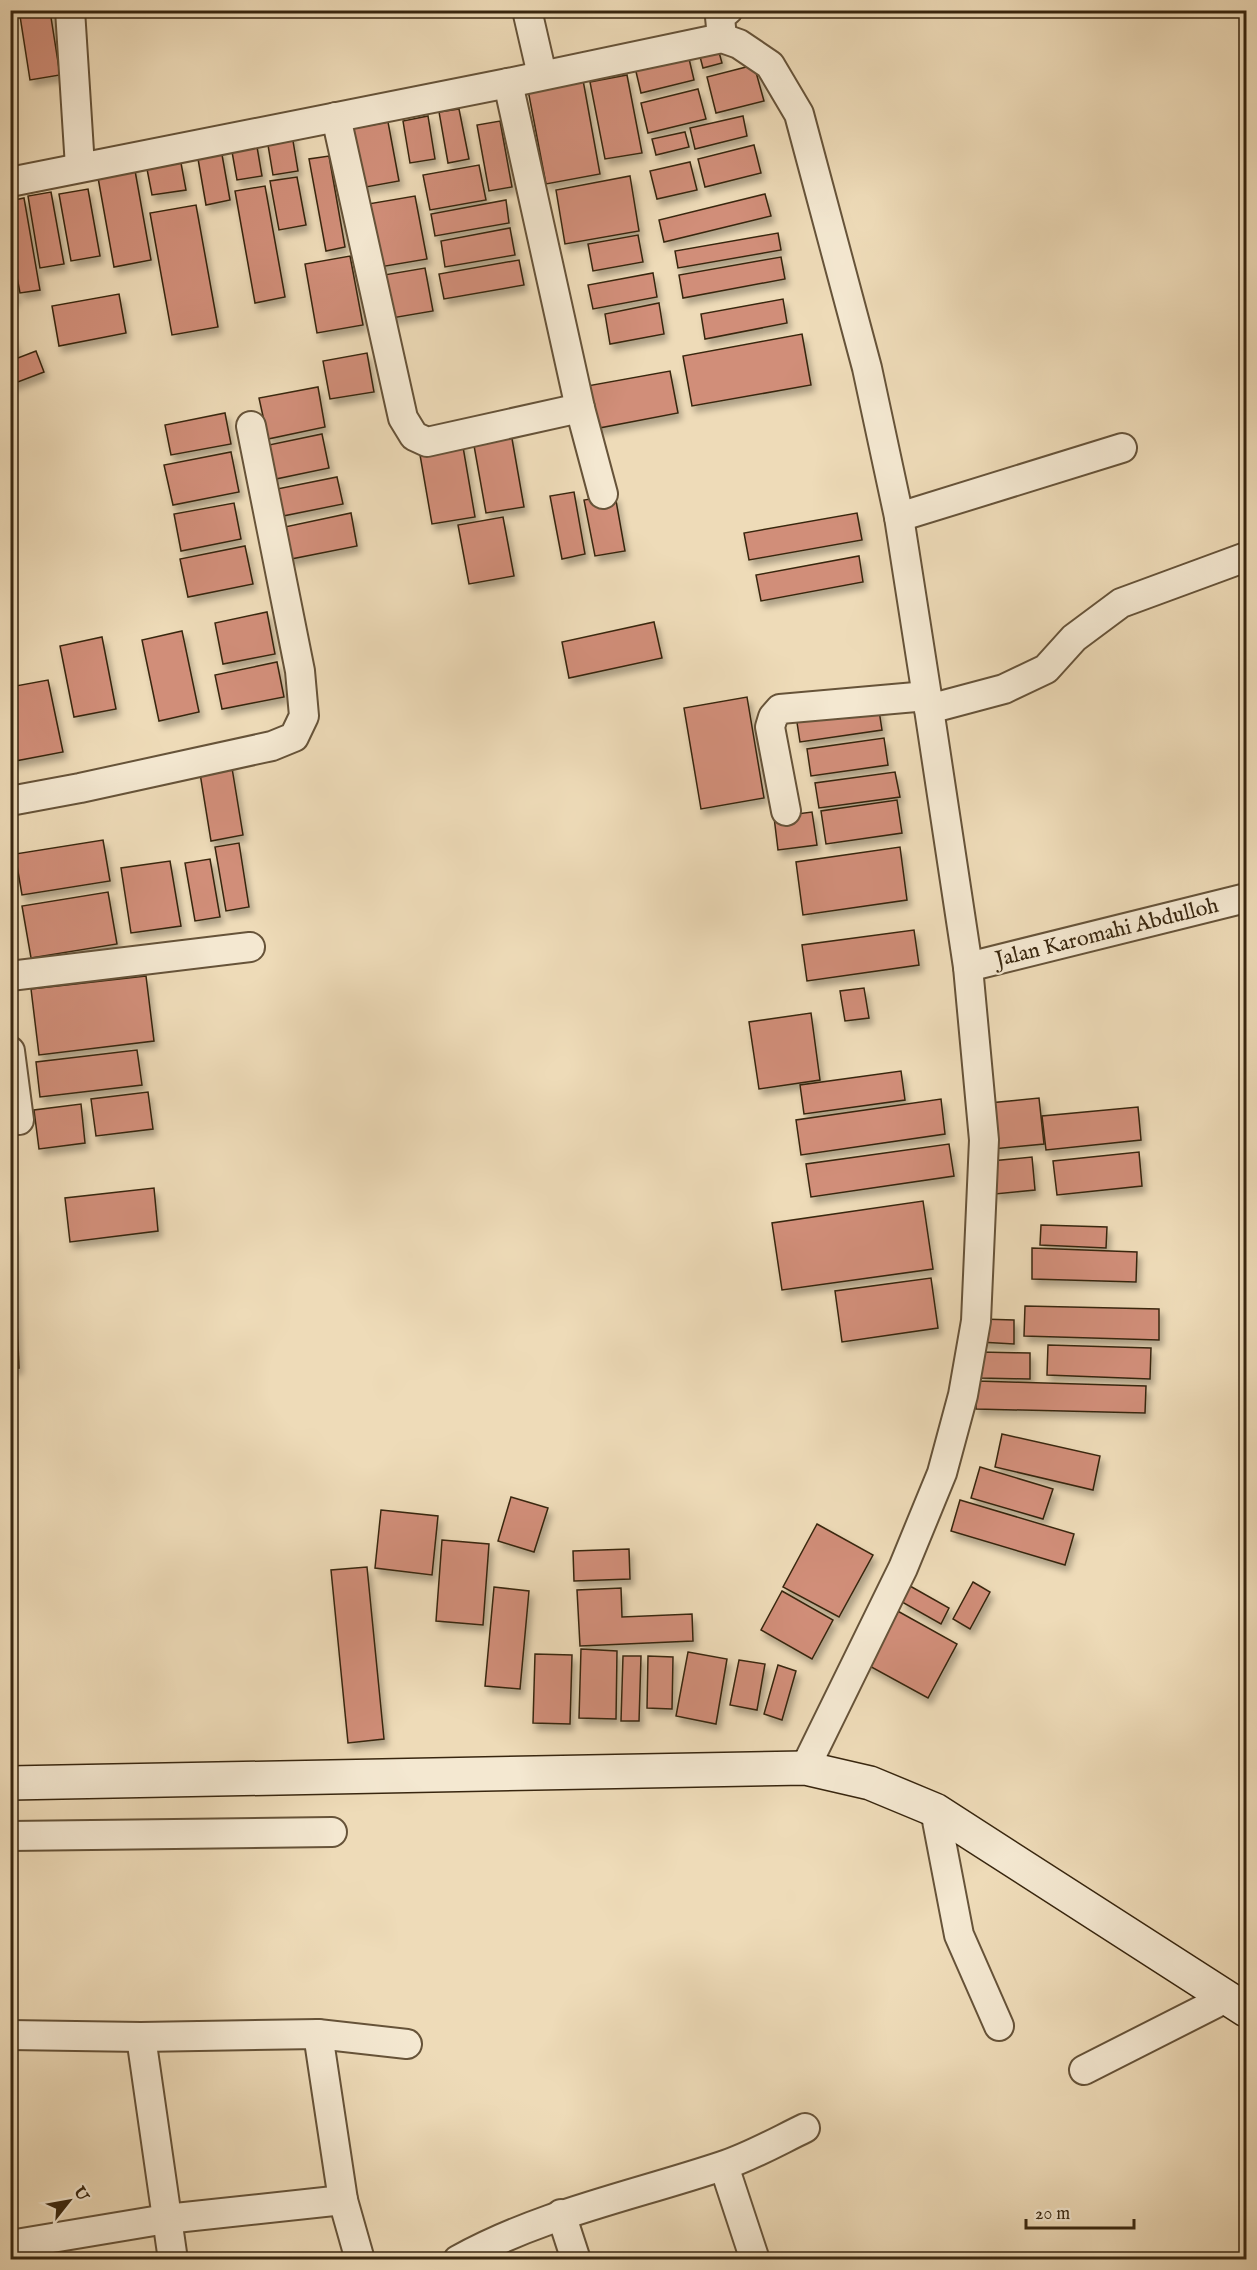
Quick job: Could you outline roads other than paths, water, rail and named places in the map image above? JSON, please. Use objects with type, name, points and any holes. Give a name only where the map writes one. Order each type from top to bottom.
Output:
[{"type":"street","points":[[70,10],[80,167]]},
{"type":"street","points":[[527,10],[542,75]]},
{"type":"street","points":[[10,182],[508,83],[542,75],[722,19],[739,44],[770,65],[799,114],[867,368],[899,517],[968,967],[984,1140],[976,1321],[963,1395],[942,1473],[903,1568],[805,1768]]},
{"type":"street","points":[[508,83],[580,408],[603,494]]},
{"type":"street","points":[[336,117],[403,418],[414,436],[427,442],[580,408]]},
{"type":"street","points":[[10,801],[272,747],[294,737],[304,716],[300,671],[251,426]]},
{"type":"street","points":[[899,517],[1122,447]]},
{"type":"street","points":[[786,811],[770,728],[773,717],[780,709],[928,703],[1004,689],[1046,669],[1074,638],[1121,603],[1246,557]]},
{"type":"street","name":"Jalan Karomahi Abdulloh","points":[[968,967],[1246,898]]},
{"type":"street","points":[[10,976],[250,947]]},
{"type":"street","points":[[10,1051],[19,1120]]},
{"type":"street","points":[[10,1783],[805,1768],[870,1783],[935,1810],[1237,2004]]},
{"type":"street","points":[[935,1810],[959,1935],[999,2026]]},
{"type":"street","points":[[10,1836],[332,1832]]},
{"type":"street","points":[[1084,2070],[1237,2004]]},
{"type":"street","points":[[318,2034],[343,2200],[360,2259]]},
{"type":"street","points":[[10,2035],[141,2037],[318,2034],[407,2044]]},
{"type":"street","points":[[141,2037],[173,2259]]},
{"type":"street","points":[[458,2259],[488,2243],[561,2214],[724,2166],[806,2128]]},
{"type":"street","points":[[724,2166],[755,2259]]},
{"type":"street","points":[[10,2245],[166,2219],[343,2200]]},
{"type":"street","points":[[561,2214],[576,2259]]}]
